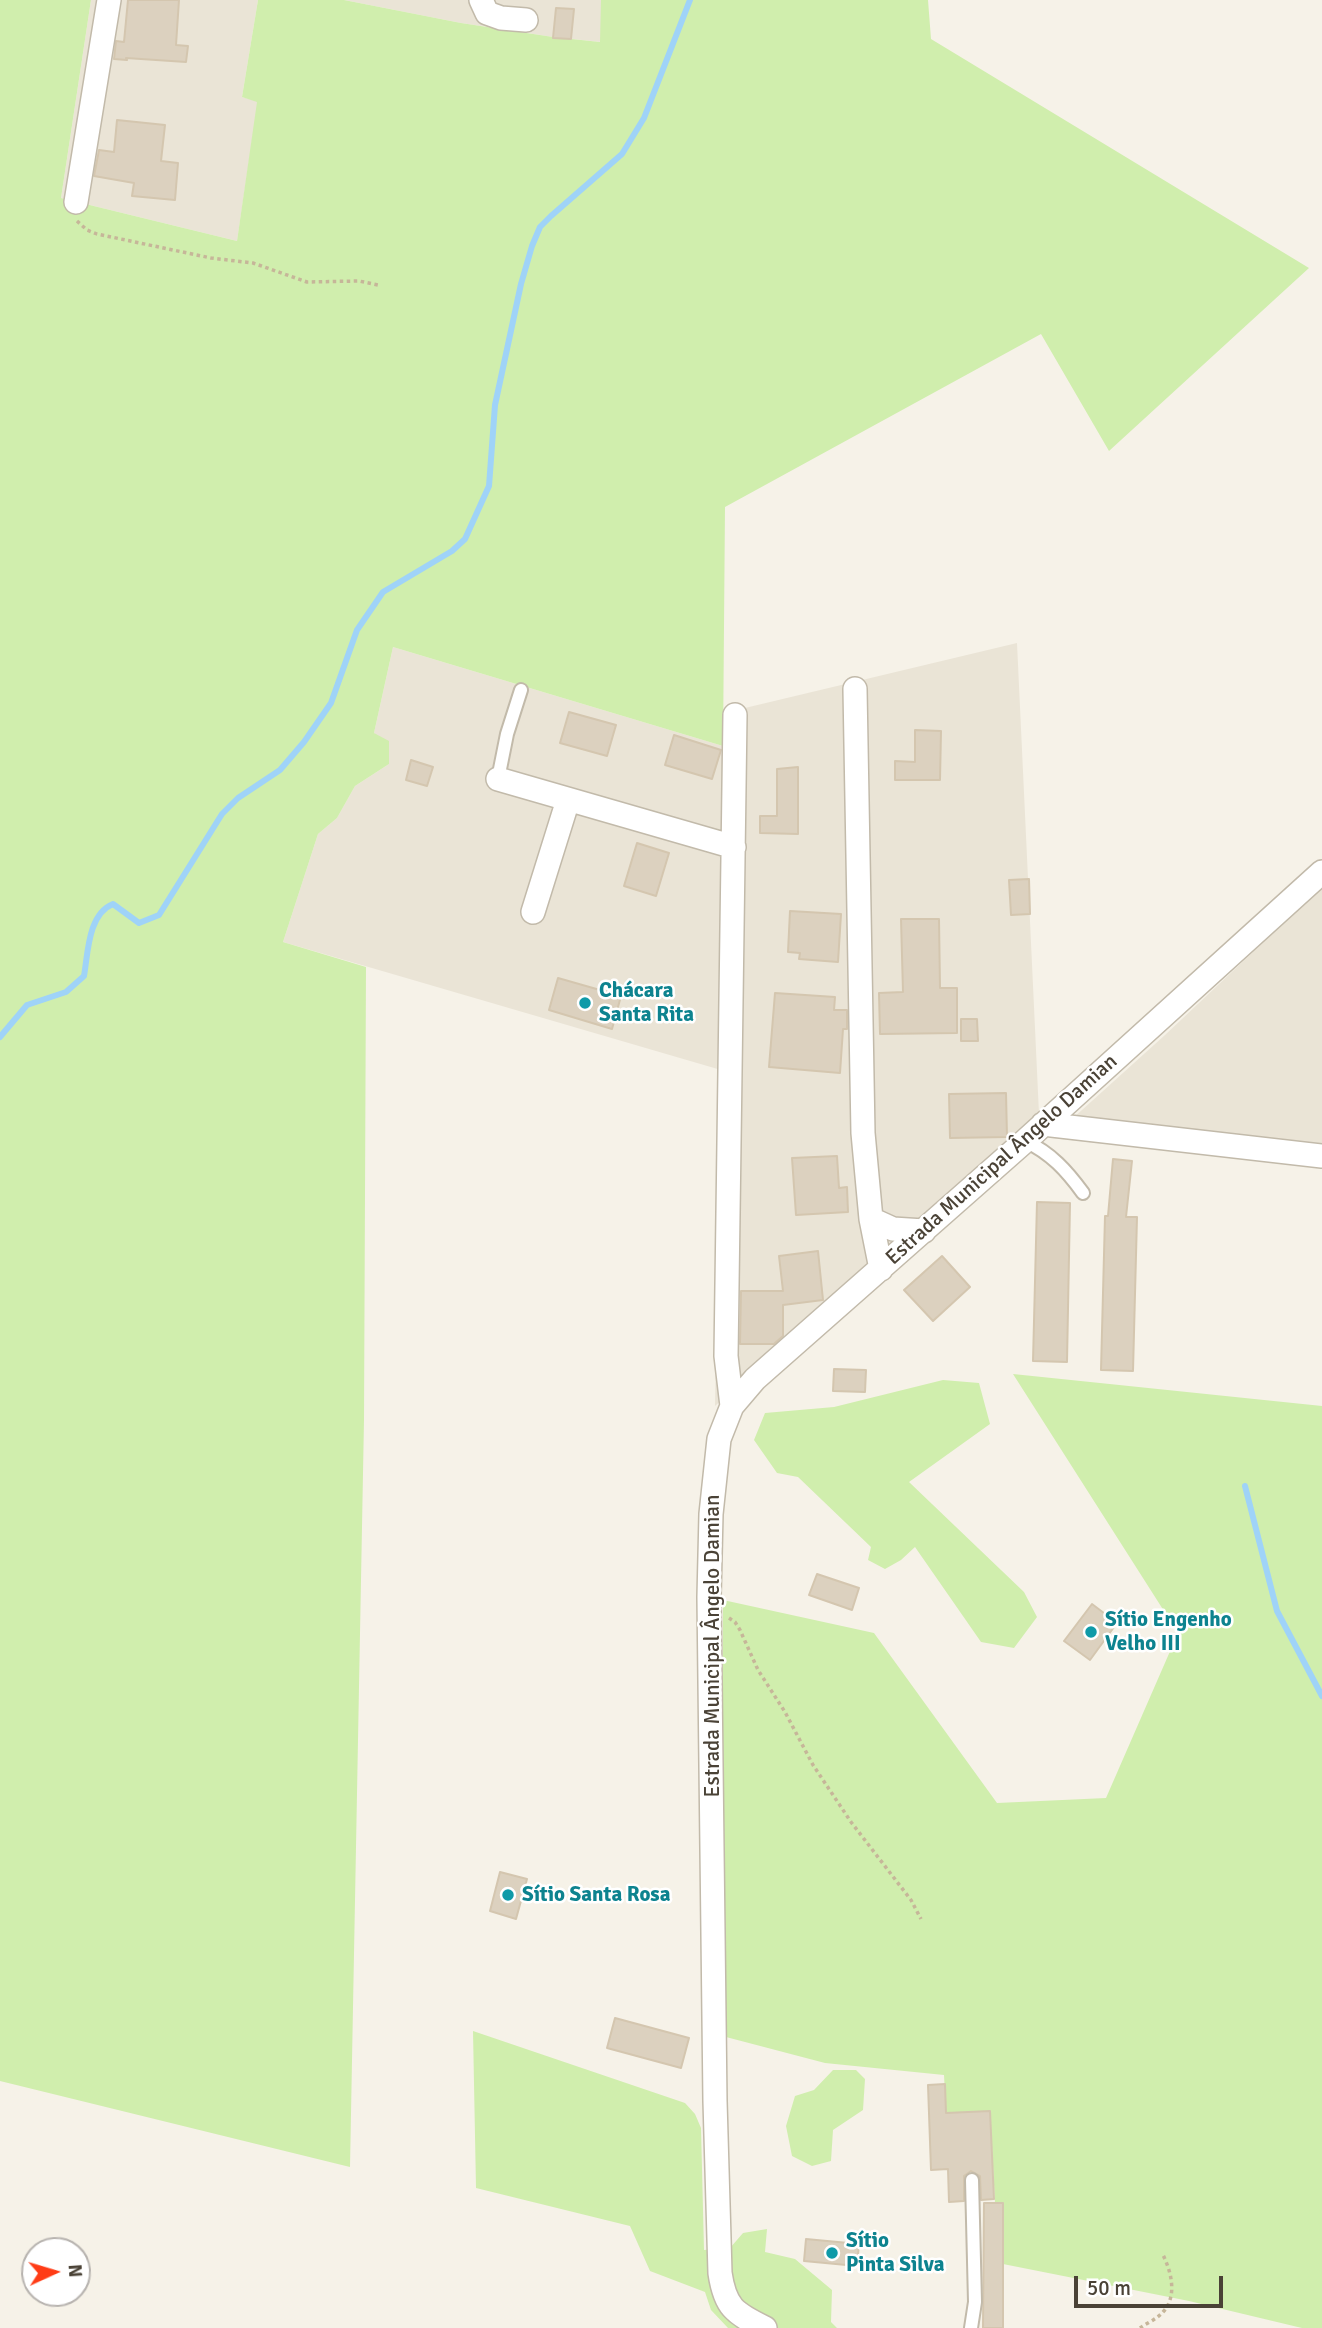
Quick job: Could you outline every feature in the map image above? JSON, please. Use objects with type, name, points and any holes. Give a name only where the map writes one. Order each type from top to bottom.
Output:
[{"type":"street","points":[[76,202],[109,0]]},
{"type":"street","points":[[481,0],[487,13],[501,18],[526,20]]},
{"type":"street","points":[[855,689],[861,1083],[871,1219],[881,1269]]},
{"type":"street","points":[[732,1406],[726,1356],[735,715]]},
{"type":"street","points":[[498,779],[734,847]]},
{"type":"street","points":[[533,912],[568,800]]},
{"type":"street","name":"Estrada Municipal Ângelo Damian","points":[[765,2328],[747,2320],[728,2304],[720,2273],[715,2101],[710,1615],[713,1481],[719,1439],[732,1406],[755,1379],[1025,1141],[1322,873]]},
{"type":"street","points":[[1043,1124],[1322,1156]]},
{"type":"street","points":[[871,1219],[893,1229],[924,1231]]},
{"type":"lane","points":[[498,779],[521,690]]},
{"type":"lane","points":[[1025,1141],[1055,1159],[1083,1193]]},
{"type":"lane","points":[[971,2328],[975,2302],[972,2180]]},
{"type":"path","points":[[76,202],[78,224],[97,234],[211,258],[253,263],[307,282],[359,281],[379,285]]},
{"type":"path","points":[[710,1615],[726,1617],[735,1622],[758,1670],[785,1712],[813,1765],[851,1822],[911,1900],[921,1919]]},
{"type":"path","points":[[1140,2328],[1161,2315],[1171,2297],[1169,2266],[1162,2253]]},
{"type":"shaded area","points":[[91,0],[258,0],[242,97],[258,101],[237,241],[61,198]]},
{"type":"shaded area","points":[[344,0],[601,0],[601,42],[461,23]]},
{"type":"shaded area","points":[[1017,643],[1039,1114],[715,1406],[721,1070],[283,942],[318,834],[337,818],[355,786],[389,764],[374,733],[393,647],[723,746],[724,713]]},
{"type":"shaded area","points":[[1322,887],[1322,1167],[1051,1138],[1165,1035]]},
{"type":"green space","points":[[0,0],[91,0],[61,198],[237,241],[257,102],[242,97],[258,0],[344,0],[461,23],[600,42],[601,0],[928,0],[931,39],[1309,268],[1109,451],[1041,334],[725,507],[723,746],[393,647],[374,733],[389,741],[389,764],[355,786],[337,818],[318,834],[283,942],[366,967],[364,1420],[350,2167],[0,2081]]},
{"type":"green space","points":[[1013,1374],[1322,1406],[1322,2328],[1302,2328],[1189,2301],[1003,2264],[1003,2203],[995,2203],[990,2111],[946,2113],[944,2075],[825,2063],[726,2037],[722,1823],[723,1600],[874,1633],[997,1803],[1106,1798],[1178,1633]]},
{"type":"green space","points":[[943,1380],[979,1383],[990,1424],[909,1482],[1024,1592],[1037,1617],[1014,1648],[981,1642],[915,1547],[901,1560],[885,1569],[868,1560],[871,1547],[798,1477],[777,1473],[754,1440],[765,1413],[834,1407]]},
{"type":"green space","points":[[473,2031],[685,2103],[695,2114],[701,2128],[704,2250],[730,2248],[743,2233],[767,2229],[765,2252],[795,2259],[832,2290],[831,2322],[837,2328],[728,2328],[711,2310],[705,2292],[650,2271],[630,2226],[476,2188]]},
{"type":"green space","points":[[833,2070],[856,2070],[865,2079],[863,2110],[833,2130],[831,2161],[812,2166],[792,2156],[786,2126],[795,2096],[814,2090]]},
{"type":"building","points":[[128,0],[179,0],[176,45],[188,46],[186,62],[114,59],[116,41],[124,42]]},
{"type":"building","points":[[556,8],[574,9],[571,39],[553,38]]},
{"type":"building","points":[[117,120],[165,125],[161,161],[178,163],[175,200],[132,196],[134,183],[94,176],[99,150],[114,152]]},
{"type":"building","points":[[569,712],[616,725],[607,756],[560,743]]},
{"type":"building","points":[[915,730],[941,731],[940,780],[895,780],[895,761],[915,762]]},
{"type":"building","points":[[674,735],[721,750],[712,779],[665,765]]},
{"type":"building","points":[[411,760],[433,767],[427,786],[406,780]]},
{"type":"building","points":[[798,767],[798,834],[760,833],[760,816],[777,816],[777,769]]},
{"type":"building","points":[[637,843],[669,853],[656,896],[624,886]]},
{"type":"building","points":[[1029,879],[1030,914],[1011,915],[1009,880]]},
{"type":"building","points":[[790,911],[841,914],[838,962],[799,959],[800,953],[788,952]]},
{"type":"building","points":[[901,919],[939,919],[940,988],[957,988],[957,1033],[880,1034],[879,993],[903,992]]},
{"type":"building","name":"Chácara Santa Rita","points":[[558,978],[621,996],[612,1029],[549,1010]]},
{"type":"building","points":[[775,993],[835,997],[834,1010],[847,1010],[840,1073],[769,1067]]},
{"type":"building","points":[[961,1019],[977,1019],[978,1041],[961,1041]]},
{"type":"building","points":[[1006,1093],[1007,1137],[950,1138],[949,1094]]},
{"type":"building","points":[[837,1156],[839,1188],[847,1187],[848,1212],[796,1215],[792,1158]]},
{"type":"building","points":[[1113,1159],[1132,1161],[1126,1217],[1137,1217],[1133,1371],[1101,1370],[1105,1216],[1108,1216]]},
{"type":"building","points":[[1037,1202],[1070,1203],[1067,1362],[1033,1361]]},
{"type":"building","points":[[818,1251],[823,1300],[783,1305],[783,1336],[774,1344],[740,1344],[741,1291],[783,1291],[779,1256]]},
{"type":"building","points":[[942,1256],[970,1287],[933,1321],[904,1290]]},
{"type":"building","points":[[834,1369],[866,1370],[865,1392],[833,1391]]},
{"type":"building","points":[[817,1574],[859,1588],[852,1610],[809,1595]]},
{"type":"building","name":"Sítio Engenho Velho III","points":[[1092,1604],[1117,1623],[1090,1660],[1064,1641]]},
{"type":"building","name":"Sítio Santa Rosa","points":[[500,1872],[527,1879],[516,1919],[490,1911]]},
{"type":"building","points":[[615,2018],[689,2038],[681,2068],[607,2048]]},
{"type":"building","points":[[945,2084],[946,2113],[990,2111],[994,2199],[981,2200],[980,2176],[971,2171],[964,2176],[964,2201],[949,2202],[948,2169],[931,2170],[928,2085]]},
{"type":"building","points":[[984,2203],[1003,2203],[1003,2328],[983,2328]]},
{"type":"building","name":"Sítio Pinta Silva","points":[[806,2239],[859,2244],[857,2266],[804,2261]]},
{"type":"waterway","points":[[0,1037],[27,1005],[66,992],[84,976],[94,925],[105,909],[113,904],[139,923],[159,915],[222,814],[238,798],[280,770],[304,742],[331,703],[357,630],[383,592],[452,551],[465,539],[489,486],[495,405],[521,284],[532,246],[540,227],[622,154],[644,118],[690,0]]},
{"type":"waterway","points":[[1245,1486],[1277,1611],[1322,1696]]},
{"type":"place","name":"Chácara Santa Rita","points":[[585,1003]]},
{"type":"place","name":"Sítio Engenho Velho III","points":[[1091,1632]]},
{"type":"place","name":"Sítio Santa Rosa","points":[[508,1895]]},
{"type":"place","name":"Sítio Pinta Silva","points":[[832,2253]]}]
